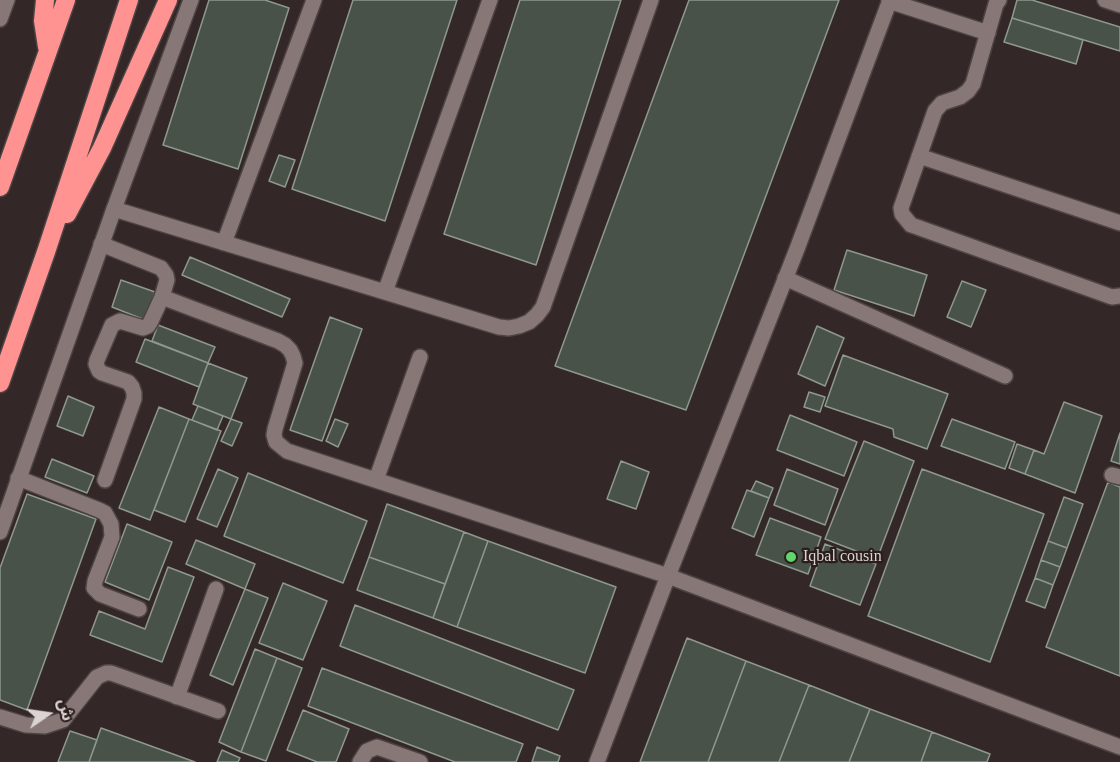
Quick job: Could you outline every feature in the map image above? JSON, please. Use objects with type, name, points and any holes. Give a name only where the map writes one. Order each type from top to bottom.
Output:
[{"type":"highway","points":[[45,0],[43,21],[47,52]]},
{"type":"highway","points":[[0,188],[66,0]]},
{"type":"highway","points":[[0,383],[129,0]]},
{"type":"highway","points":[[46,252],[102,148],[168,0]]},
{"type":"street","points":[[0,19],[7,0]]},
{"type":"street","points":[[0,532],[101,243],[192,0]]},
{"type":"street","points":[[224,243],[314,0]]},
{"type":"street","points":[[385,292],[490,0]]},
{"type":"street","points":[[114,209],[499,327],[519,326],[529,322],[543,307],[651,0]]},
{"type":"street","points":[[597,762],[890,0],[988,33]]},
{"type":"street","points":[[999,0],[973,84],[960,97],[942,103],[935,111],[901,208],[902,214],[910,225],[1112,297],[1120,296]]},
{"type":"street","points":[[1105,0],[1120,5]]},
{"type":"street","points":[[919,156],[1120,223]]},
{"type":"street","points":[[101,243],[161,268],[167,280],[162,297],[148,326],[143,328],[120,321],[112,325],[97,360],[99,371],[128,382],[134,393],[134,399],[105,480]]},
{"type":"street","points":[[785,278],[1005,376]]},
{"type":"street","points":[[162,297],[285,345],[290,350],[295,363],[274,435],[276,442],[287,451],[668,576],[1120,747]]},
{"type":"street","points":[[376,480],[420,357]]},
{"type":"street","points":[[18,478],[105,513],[111,524],[112,537],[94,581],[94,588],[100,594],[139,609]]},
{"type":"street","points":[[177,697],[216,589]]},
{"type":"street","points":[[0,717],[26,725],[45,726],[63,720],[97,677],[106,673],[218,711]]},
{"type":"street","points":[[360,762],[367,751],[377,747],[420,762]]},
{"type":"building","points":[[209,0],[265,0],[289,8],[238,169],[163,145]]},
{"type":"building","points":[[353,0],[457,0],[385,221],[292,189]]},
{"type":"building","points":[[520,0],[621,0],[536,265],[444,234]]},
{"type":"building","points":[[689,0],[839,0],[686,410],[555,366]]},
{"type":"building","points":[[1017,0],[1032,0],[1120,27],[1120,51],[1012,18]]},
{"type":"building","points":[[1012,18],[1083,40],[1076,64],[1004,42]]},
{"type":"building","points":[[279,155],[295,160],[285,187],[269,181]]},
{"type":"building","points":[[847,250],[927,275],[914,316],[834,290]]},
{"type":"building","points":[[190,257],[290,299],[282,317],[182,275]]},
{"type":"building","points":[[121,280],[155,292],[145,320],[112,307]]},
{"type":"building","points":[[962,281],[986,290],[971,327],[947,317]]},
{"type":"building","points":[[330,317],[362,329],[322,441],[290,430]]},
{"type":"building","points":[[158,325],[215,347],[208,363],[152,341]]},
{"type":"building","points":[[817,326],[844,338],[825,386],[798,374]]},
{"type":"building","points":[[145,339],[208,363],[199,387],[136,362]]},
{"type":"building","points":[[843,355],[948,394],[927,449],[894,437],[893,429],[825,406]]},
{"type":"building","points":[[208,363],[247,378],[231,419],[193,404]]},
{"type":"building","points":[[809,392],[825,397],[820,412],[804,407]]},
{"type":"building","points":[[68,396],[94,407],[83,436],[57,426]]},
{"type":"building","points":[[1064,402],[1102,416],[1075,493],[1025,474],[1034,450],[1044,454]]},
{"type":"building","points":[[198,406],[223,416],[217,430],[192,420]]},
{"type":"building","points":[[159,407],[189,419],[150,520],[119,508]]},
{"type":"building","points":[[790,415],[857,442],[844,476],[777,450]]},
{"type":"building","points":[[189,419],[221,431],[185,522],[154,510]]},
{"type":"building","points":[[231,419],[242,423],[232,446],[221,441]]},
{"type":"building","points":[[335,419],[348,424],[338,447],[326,441]]},
{"type":"building","points":[[952,419],[1015,442],[1005,469],[941,446]]},
{"type":"building","points":[[1120,433],[1120,464],[1111,461]]},
{"type":"building","points":[[864,441],[914,461],[877,559],[825,539]]},
{"type":"building","points":[[1017,444],[1034,450],[1025,474],[1009,468]]},
{"type":"building","points":[[52,459],[94,476],[87,493],[45,477]]},
{"type":"building","points":[[621,461],[649,472],[636,509],[607,499]]},
{"type":"building","points":[[218,469],[238,478],[217,527],[197,519]]},
{"type":"building","points":[[787,469],[838,489],[825,525],[774,505]]},
{"type":"building","points":[[922,469],[1044,514],[990,662],[868,616]]},
{"type":"building","points":[[248,473],[367,521],[343,583],[224,536]]},
{"type":"building","points":[[756,481],[773,488],[769,498],[751,491]]},
{"type":"building","points":[[1108,482],[1120,487],[1120,676],[1046,647]]},
{"type":"building","points":[[747,490],[769,498],[754,537],[732,528]]},
{"type":"building","points":[[27,494],[96,519],[27,710],[0,700],[0,568]]},
{"type":"building","points":[[1064,497],[1083,504],[1067,548],[1048,541]]},
{"type":"building","points":[[387,504],[464,532],[445,584],[369,557]]},
{"type":"building","points":[[770,518],[821,537],[808,574],[756,555]]},
{"type":"building","points":[[127,524],[172,542],[149,600],[105,582]]},
{"type":"building","points":[[464,532],[488,541],[457,627],[433,618]]},
{"type":"building","points":[[196,540],[255,564],[245,589],[186,564]]},
{"type":"building","points":[[488,541],[616,587],[585,673],[457,627]]},
{"type":"building","points":[[1048,541],[1067,548],[1060,567],[1041,560]]},
{"type":"building","points":[[825,544],[876,564],[860,605],[810,586]]},
{"type":"building","points":[[369,557],[445,584],[433,618],[357,590]]},
{"type":"building","points":[[1041,560],[1060,567],[1053,585],[1035,578]]},
{"type":"building","points":[[168,567],[194,577],[162,662],[90,635],[99,611],[145,629]]},
{"type":"building","points":[[1035,578],[1053,585],[1045,608],[1026,601]]},
{"type":"building","points":[[283,583],[327,601],[303,660],[259,643]]},
{"type":"building","points":[[245,589],[268,598],[233,685],[210,675]]},
{"type":"building","points":[[355,605],[574,690],[558,730],[340,646]]},
{"type":"building","points":[[687,638],[746,661],[708,762],[640,762]]},
{"type":"building","points":[[255,649],[277,658],[241,752],[219,742]]},
{"type":"building","points":[[277,658],[302,668],[266,761],[241,752]]},
{"type":"building","points":[[746,661],[809,685],[779,762],[708,762]]},
{"type":"building","points":[[322,668],[523,744],[516,762],[455,762],[308,706]]},
{"type":"building","points":[[809,685],[870,709],[849,762],[779,762]]},
{"type":"building","points":[[870,709],[932,732],[921,762],[849,762]]},
{"type":"building","points":[[303,710],[349,729],[336,762],[317,762],[287,750]]},
{"type":"building","points":[[101,728],[195,762],[89,762]]},
{"type":"building","points":[[70,731],[97,740],[89,762],[58,762]]},
{"type":"building","points":[[932,732],[990,754],[987,762],[921,762]]},
{"type":"building","points":[[537,747],[560,756],[558,762],[532,762]]},
{"type":"building","points":[[222,750],[240,758],[238,762],[217,762]]},
{"type":"place","name":"Iqbal cousin","points":[[791,557]]}]
